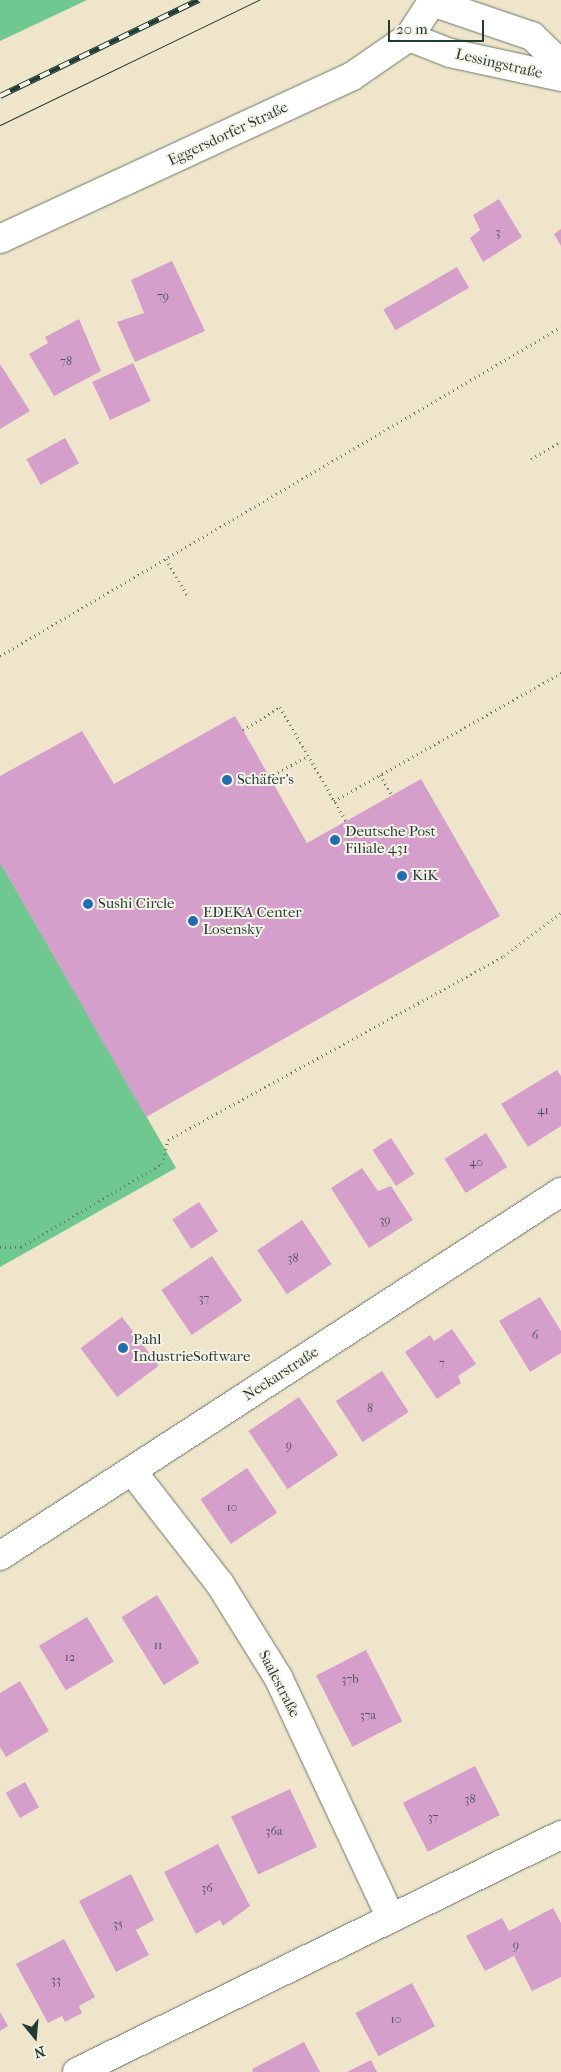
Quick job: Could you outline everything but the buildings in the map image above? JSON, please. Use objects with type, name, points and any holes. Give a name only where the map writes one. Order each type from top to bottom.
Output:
[{"type":"street","name":"Eggersdorfer Straße","points":[[0,239],[351,78],[409,37],[433,1]]},
{"type":"street","name":"Lessingstraße","points":[[433,1],[532,36],[561,64]]},
{"type":"street","name":"Lessingstraße","points":[[409,37],[450,53],[561,77]]},
{"type":"street","name":"Neckarstraße","points":[[0,1556],[561,1192]]},
{"type":"street","name":"Saalestraße","points":[[132,1471],[220,1584],[278,1676],[391,1918]]},
{"type":"street","points":[[77,2072],[561,1835]]},
{"type":"path","points":[[0,656],[561,326]]},
{"type":"path","points":[[531,459],[561,442]]},
{"type":"path","points":[[166,559],[187,594]]},
{"type":"path","points":[[334,801],[561,673]]},
{"type":"path","points":[[243,730],[280,707],[346,821]]},
{"type":"path","points":[[269,777],[308,756]]},
{"type":"path","points":[[380,775],[392,795]]},
{"type":"path","points":[[0,1247],[21,1247],[162,1164],[168,1140],[504,956],[561,913]]},
{"type":"green space","points":[[0,0],[87,0],[0,41]]},
{"type":"green space","points":[[0,862],[176,1168],[0,1267]]},
{"type":"tram line","points":[[0,125],[259,0]]},
{"type":"railway","points":[[0,96],[199,0]]},
{"type":"place","name":"Schäfer's","points":[[227,780]]},
{"type":"place","name":"Deutsche Post Filiale 431","points":[[335,840]]},
{"type":"place","name":"KiK","points":[[402,876]]},
{"type":"place","name":"Sushi Circle","points":[[88,904]]},
{"type":"place","name":"EDEKA Center Losensky","points":[[193,921]]},
{"type":"place","name":"Pahl IndustrieSoftware","points":[[123,1348]]}]
